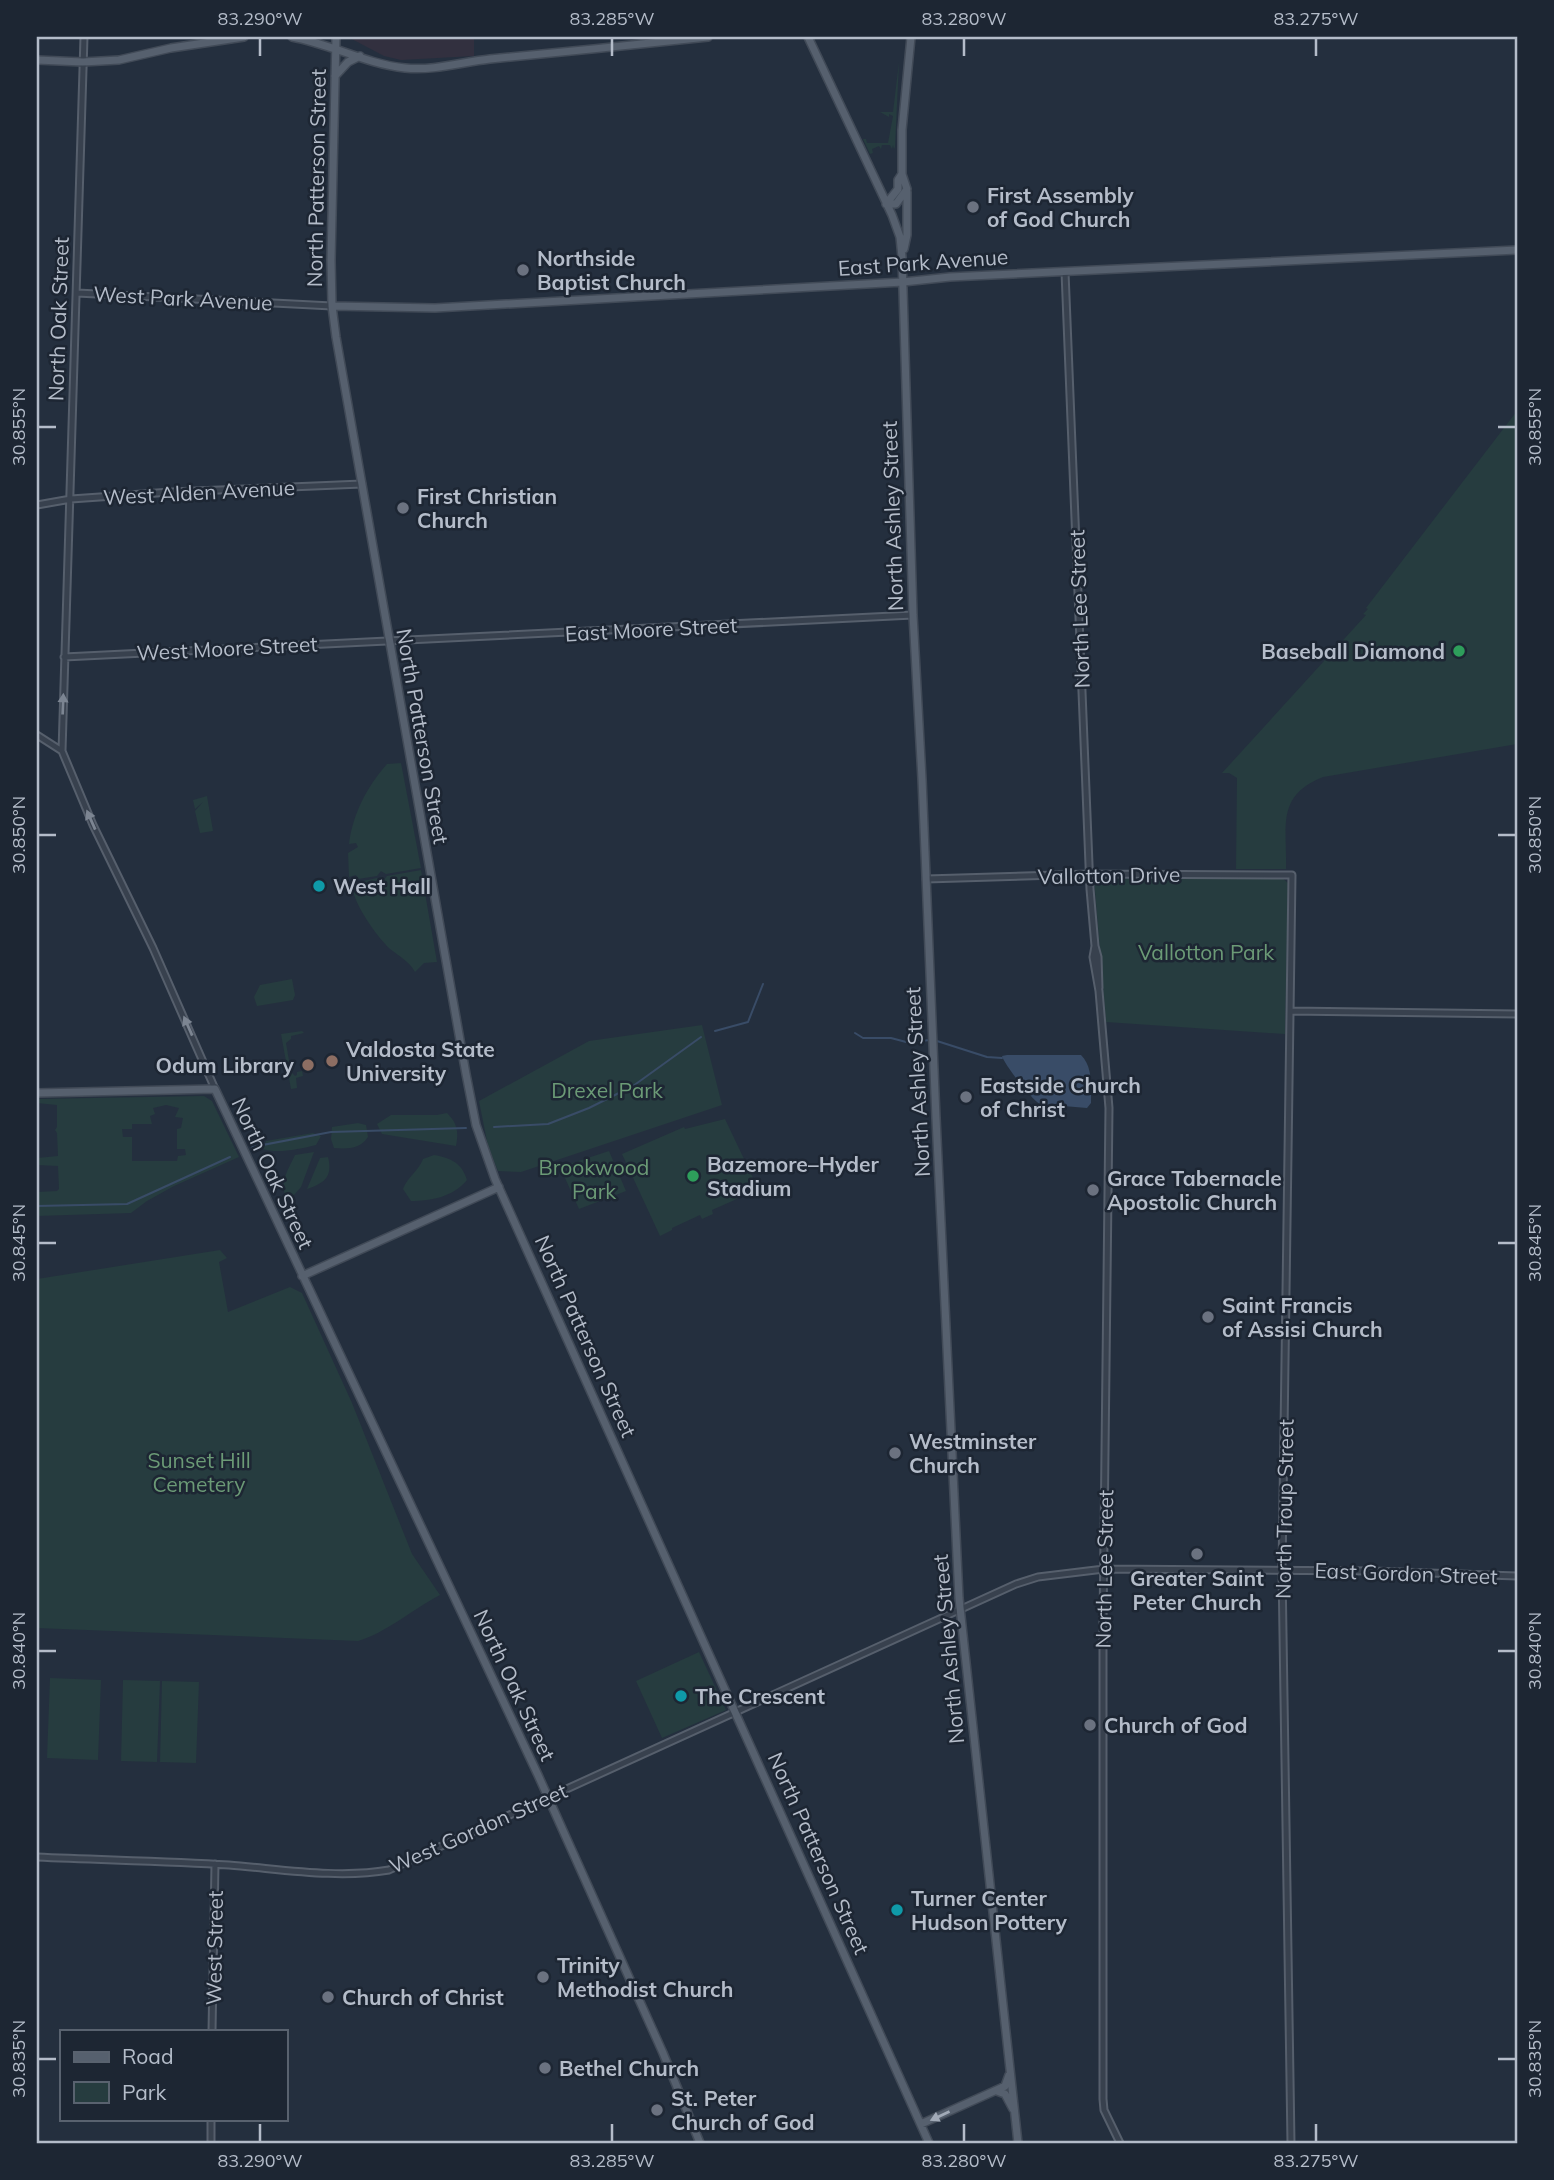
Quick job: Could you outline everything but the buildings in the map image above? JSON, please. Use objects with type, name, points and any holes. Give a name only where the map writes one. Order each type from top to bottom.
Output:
[{"type":"main road","points":[[37,60],[119,60],[171,48],[244,37]]},
{"type":"main road","points":[[292,37],[397,66],[426,69],[481,60],[708,37]]},
{"type":"main road","name":"North Patterson Street","points":[[335,37],[332,306],[476,1125],[499,1187],[929,2143]]},
{"type":"main road","name":"North Ashley Street","points":[[808,37],[886,204],[900,237],[902,257],[913,615],[960,1610],[1018,2143]]},
{"type":"main road","points":[[902,257],[907,234],[907,189],[902,174],[903,109],[911,37]]},
{"type":"main road","points":[[334,77],[348,62],[360,56]]},
{"type":"main road","points":[[886,204],[898,190],[898,180],[902,174]]},
{"type":"main road","points":[[886,204],[896,204],[907,189]]},
{"type":"main road","name":"East Park Avenue","points":[[332,306],[440,308],[903,282],[950,277],[1517,250]]},
{"type":"main road","points":[[37,1093],[215,1089]]},
{"type":"main road","name":"North Oak Street","points":[[215,1089],[548,1798],[663,2053],[700,2143]]},
{"type":"main road","points":[[302,1276],[499,1187]]},
{"type":"main road","points":[[921,2124],[996,2091],[1005,2085],[1009,2072]]},
{"type":"main road","points":[[996,2091],[1006,2094],[1015,2113]]},
{"type":"street","name":"North Oak Street","points":[[84,37],[62,751],[93,825],[153,948],[215,1089]]},
{"type":"street","name":"North Lee Street","points":[[1065,272],[1095,946],[1093,957],[1099,991],[1109,1106],[1104,1569],[1103,2099],[1104,2110],[1120,2143]]},
{"type":"street","name":"West Park Avenue","points":[[77,293],[332,306]]},
{"type":"street","name":"West Alden Avenue","points":[[37,505],[71,499],[171,492],[362,484]]},
{"type":"street","name":"East Moore Street","points":[[389,641],[913,615]]},
{"type":"street","name":"West Moore Street","points":[[64,657],[389,641]]},
{"type":"street","points":[[37,735],[62,751]]},
{"type":"street","name":"Vallotton Drive","points":[[926,879],[1090,874],[1292,875]]},
{"type":"street","name":"North Troup Street","points":[[1291,2143],[1282,1570],[1292,875]]},
{"type":"street","points":[[1290,1011],[1517,1014]]},
{"type":"street","name":"East Gordon Street","points":[[736,1712],[1030,1579],[1104,1569],[1469,1573],[1517,1576]]},
{"type":"street","name":"West Gordon Street","points":[[37,1857],[215,1864],[368,1874],[389,1870],[736,1712]]},
{"type":"street","name":"West Street","points":[[212,2030],[215,1864]]},
{"type":"street","points":[[211,2120],[211,2143]]},
{"type":"shaded area","points":[[348,37],[474,37],[474,56],[401,60],[384,56]]},
{"type":"green space","points":[[899,62],[895,147],[894,149],[893,145],[892,149],[890,145],[882,145],[881,149],[879,146],[872,149],[873,153],[870,154],[863,139],[866,139],[867,143],[888,143],[893,116],[889,114],[889,117],[880,112],[893,112]]},
{"type":"green space","points":[[1517,411],[1517,744],[1323,777],[1298,793],[1291,803],[1286,826],[1286,869],[1236,869],[1237,778],[1229,773],[1222,773],[1366,615],[1363,614],[1368,609],[1366,608]]},
{"type":"green space","points":[[401,763],[421,868],[386,874],[381,871],[377,876],[358,879],[356,875],[349,877],[348,853],[358,847],[356,843],[349,844],[362,801],[387,764]]},
{"type":"green space","points":[[207,796],[213,831],[200,833],[195,811],[203,802],[195,809],[193,800]]},
{"type":"green space","points":[[421,870],[437,962],[424,963],[415,972],[372,928],[357,903],[351,886],[377,878],[383,881],[387,876]]},
{"type":"green space","name":"Vallotton Park","points":[[1281,877],[1288,883],[1285,1034],[1106,1022],[1094,879]]},
{"type":"green space","points":[[292,979],[295,995],[293,1000],[257,1006],[254,997],[260,985]]},
{"type":"green space","name":"Drexel Park","points":[[702,1025],[722,1105],[521,1172],[498,1171],[488,1146],[479,1101],[589,1041]]},
{"type":"green space","points":[[304,1033],[291,1036],[286,1043],[291,1072],[295,1076],[302,1071],[303,1076],[296,1078],[297,1088],[291,1089],[281,1034]]},
{"type":"green space","points":[[204,1096],[212,1101],[239,1157],[174,1186],[131,1213],[37,1216],[37,1192],[59,1189],[58,1166],[37,1165],[37,1158],[58,1156],[55,1130],[57,1105],[37,1103],[37,1099]],"holes":[[[166,1105],[179,1108],[175,1117],[183,1118],[181,1128],[177,1129],[177,1149],[185,1149],[186,1155],[178,1156],[177,1161],[132,1161],[132,1137],[123,1137],[122,1129],[132,1129],[132,1124],[152,1124],[150,1116],[155,1114],[153,1108]]]},
{"type":"green space","points":[[447,1113],[456,1128],[456,1146],[382,1134],[377,1124],[391,1115]]},
{"type":"green space","name":"Bazemore–Hyder Stadium","points":[[725,1119],[755,1182],[748,1185],[746,1195],[712,1210],[713,1214],[702,1219],[700,1215],[660,1236],[622,1154],[684,1127],[685,1129]]},
{"type":"green space","points":[[358,1123],[366,1125],[368,1137],[365,1141],[353,1147],[334,1148],[331,1139],[332,1127]]},
{"type":"green space","points":[[313,1133],[321,1136],[316,1145],[282,1151],[263,1149],[266,1141]]},
{"type":"green space","name":"Brookwood Park","points":[[609,1151],[626,1191],[579,1209],[560,1167]]},
{"type":"green space","points":[[314,1152],[301,1187],[294,1195],[285,1195],[284,1180],[295,1155]]},
{"type":"green space","points":[[434,1155],[455,1162],[467,1180],[441,1197],[411,1201],[403,1189],[405,1185],[423,1159]]},
{"type":"green space","points":[[328,1157],[329,1169],[326,1178],[307,1189],[320,1158]]},
{"type":"green space","name":"Sunset Hill Cemetery","points":[[220,1250],[227,1258],[219,1262],[228,1312],[290,1287],[302,1293],[352,1403],[412,1554],[440,1595],[379,1632],[358,1641],[37,1628],[37,1279]]},
{"type":"green space","points":[[699,1652],[726,1710],[662,1738],[636,1681]]},
{"type":"green space","points":[[50,1678],[101,1680],[98,1760],[47,1758]]},
{"type":"green space","points":[[123,1680],[160,1681],[157,1762],[121,1761]]},
{"type":"green space","points":[[162,1681],[199,1682],[196,1763],[160,1762]]},
{"type":"water","points":[[1081,1055],[1089,1071],[1091,1103],[1087,1108],[1040,1104],[1008,1066],[1002,1056]]},
{"type":"waterway","points":[[715,1031],[748,1022],[763,984]]},
{"type":"waterway","points":[[855,1033],[863,1038],[891,1038],[906,1042],[931,1040]]},
{"type":"waterway","points":[[494,1127],[548,1124],[589,1108],[633,1086],[701,1037]]},
{"type":"waterway","points":[[937,1041],[987,1057],[1002,1058]]},
{"type":"waterway","points":[[252,1147],[331,1132],[466,1128]]},
{"type":"waterway","points":[[37,1206],[127,1204],[230,1157]]},
{"type":"place","name":"First Assembly of God Church","points":[[973,207]]},
{"type":"place","name":"Northside Baptist Church","points":[[523,270]]},
{"type":"place","name":"First Christian Church","points":[[403,508]]},
{"type":"place","name":"Baseball Diamond","points":[[1459,651]]},
{"type":"place","name":"West Hall","points":[[319,886]]},
{"type":"place","name":"Valdosta State University","points":[[332,1061]]},
{"type":"place","name":"Odum Library","points":[[308,1065]]},
{"type":"place","name":"Eastside Church of Christ","points":[[966,1097]]},
{"type":"place","name":"Bazemore–Hyder Stadium","points":[[693,1176]]},
{"type":"place","name":"Grace Tabernacle Apostolic Church","points":[[1093,1190]]},
{"type":"place","name":"Saint Francis of Assisi Church","points":[[1208,1317]]},
{"type":"place","name":"Westminster Church","points":[[895,1453]]},
{"type":"place","name":"Greater Saint Peter Church","points":[[1197,1554]]},
{"type":"place","name":"The Crescent","points":[[681,1696]]},
{"type":"place","name":"Church of God","points":[[1090,1725]]},
{"type":"place","name":"Turner Center Hudson Pottery","points":[[897,1910]]},
{"type":"place","name":"Trinity Methodist Church","points":[[543,1977]]},
{"type":"place","name":"Church of Christ","points":[[328,1997]]},
{"type":"place","name":"Bethel Church","points":[[545,2068]]},
{"type":"place","name":"St. Peter Church of God","points":[[657,2110]]}]
